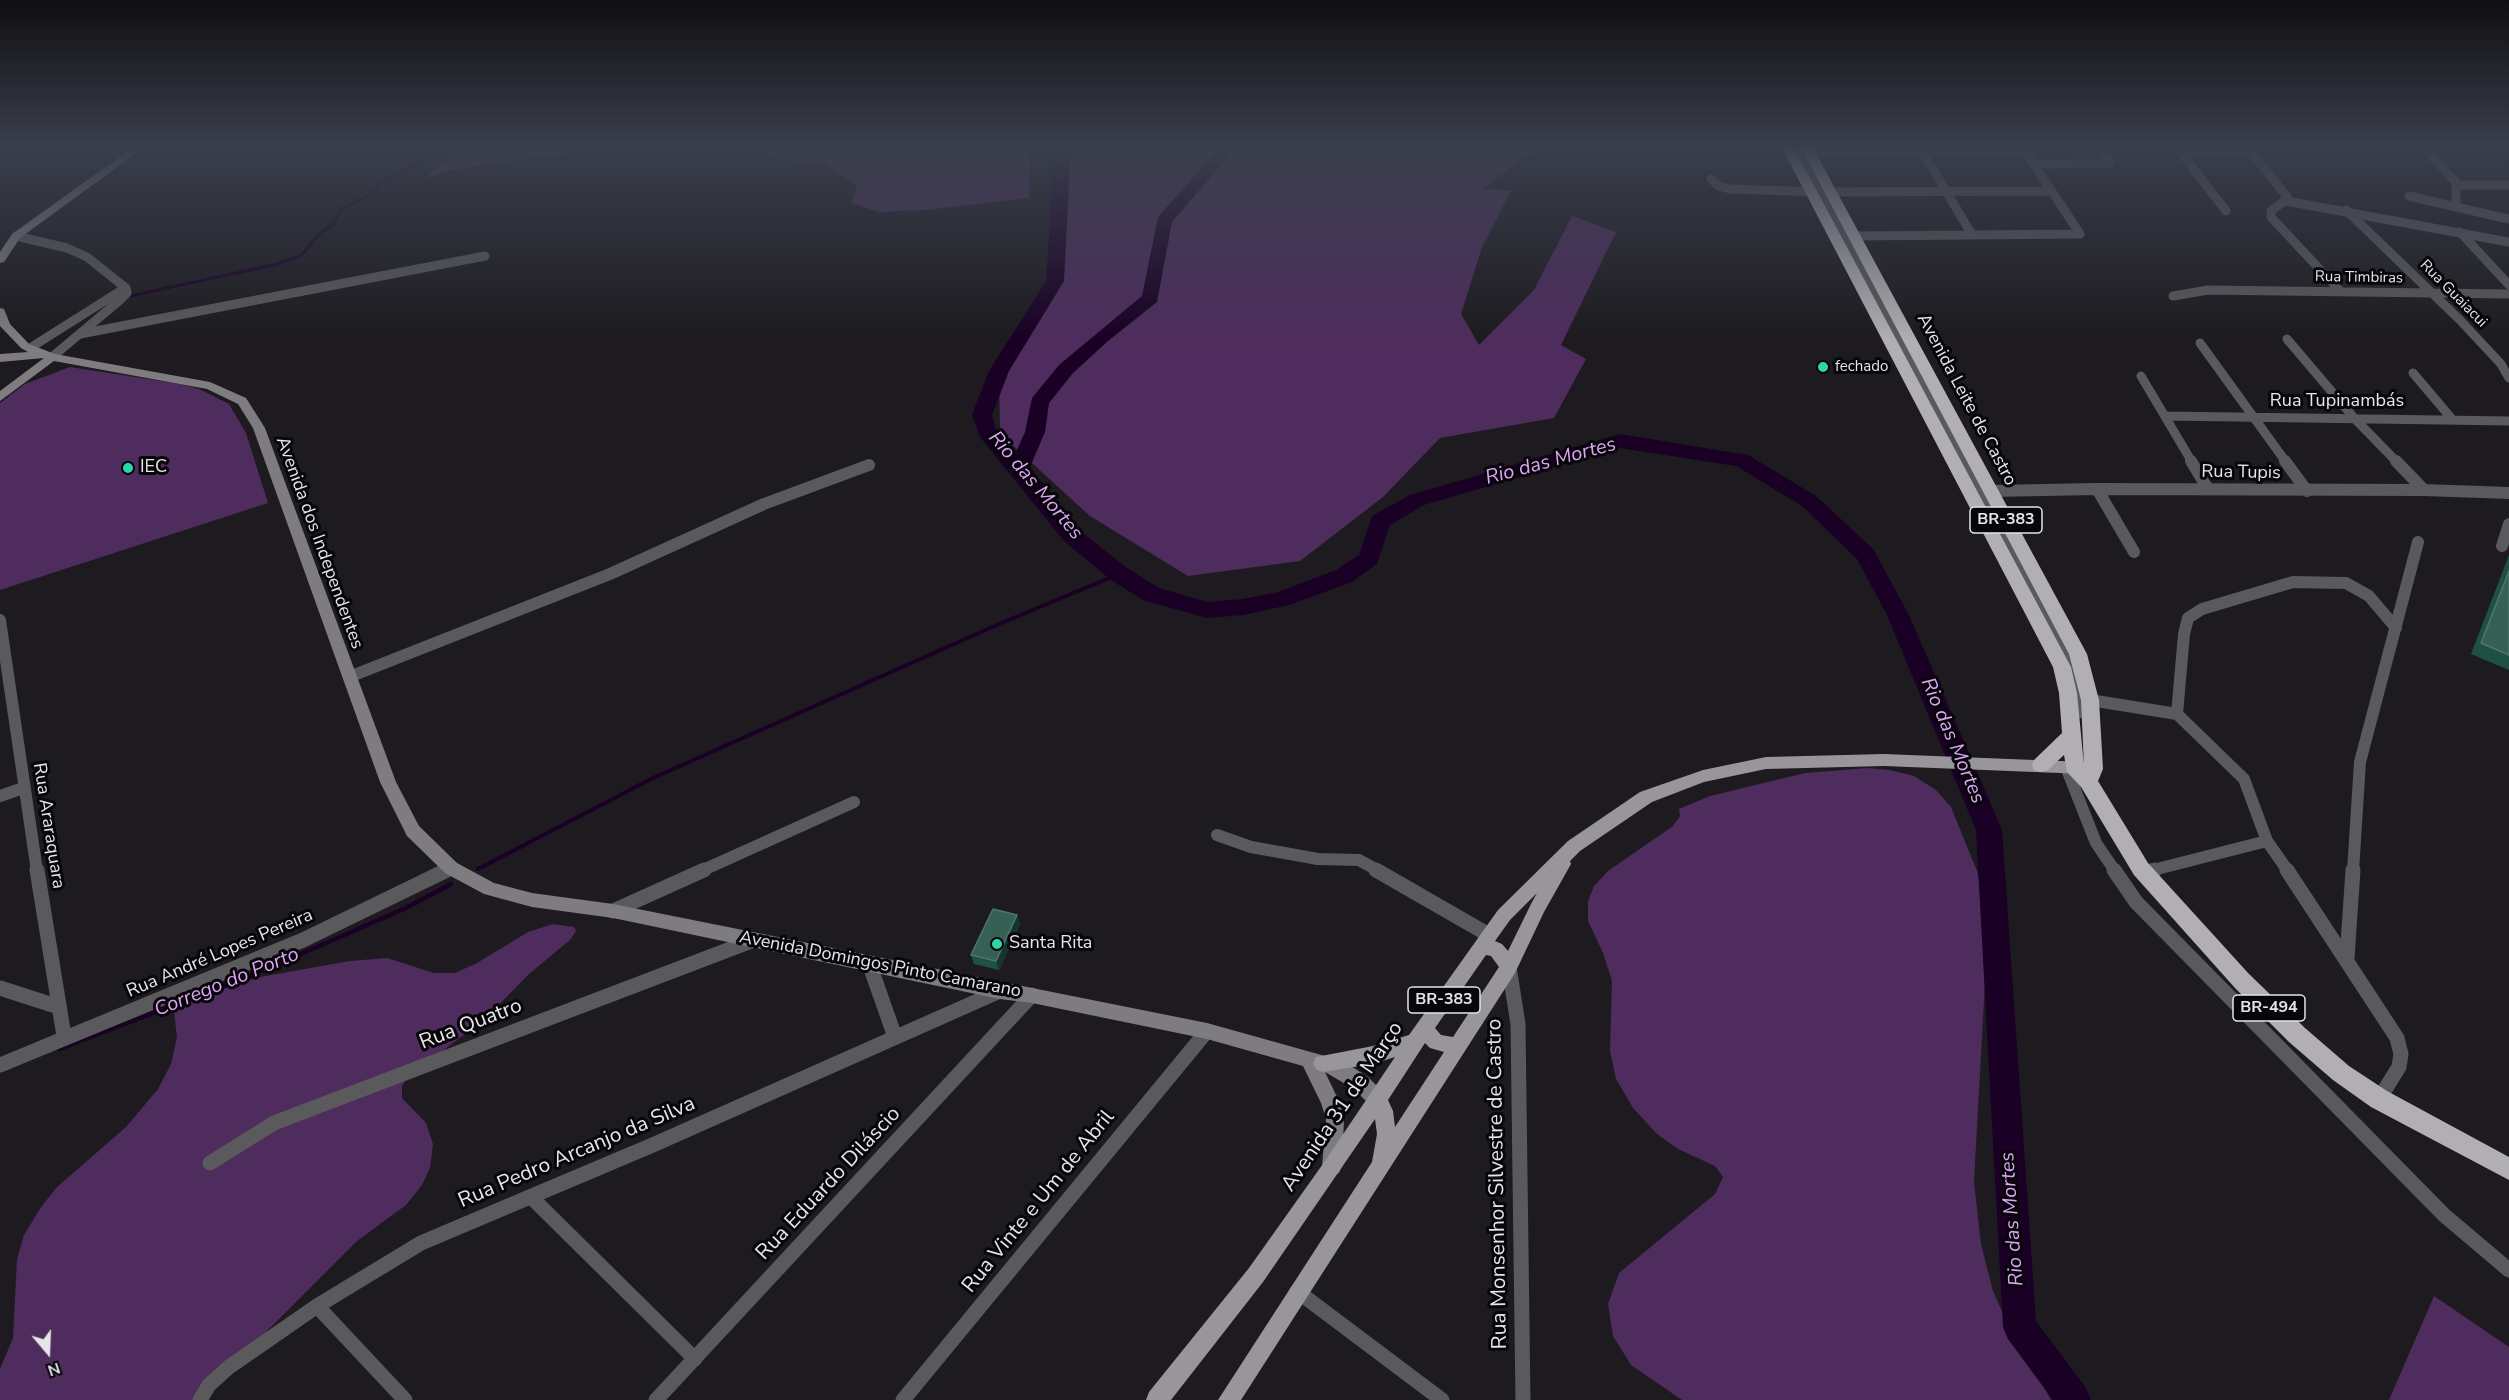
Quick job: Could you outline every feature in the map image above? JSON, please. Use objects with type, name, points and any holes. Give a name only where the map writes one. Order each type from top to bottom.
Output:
[{"type":"highway","name":"Avenida Leite de Castro","points":[[1831,211],[1981,493],[2078,654],[2090,700],[2078,762]]},
{"type":"highway","name":"Avenida Leite de Castro","points":[[1836,211],[1854,236],[1981,493],[2062,667],[2078,762],[2140,869],[2189,925],[2289,1028],[2341,1074],[2379,1099],[2509,1169]]},
{"type":"highway","points":[[2034,765],[2078,762]]},
{"type":"main road","points":[[0,260],[16,236],[50,211]]},
{"type":"main road","points":[[0,235],[16,236]]},
{"type":"main road","points":[[0,311],[5,325],[30,348],[48,356]]},
{"type":"main road","points":[[0,358],[48,356]]},
{"type":"main road","points":[[0,397],[48,356]]},
{"type":"main road","name":"Avenida dos Independentes","points":[[48,356],[210,386],[242,402],[259,429],[349,677],[399,805],[413,831],[451,868]]},
{"type":"main road","name":"Avenida 31 de Março","points":[[1157,1400],[1249,1284],[1332,1168],[1419,1035],[1504,915],[1574,846],[1646,797],[1703,776],[1766,763],[1884,759],[2034,765],[2078,762]]},
{"type":"main road","name":"Avenida 31 de Março","points":[[1228,1400],[1509,967],[1538,907],[1574,846]]},
{"type":"main road","name":"Avenida Domingos Pinto Camarano","points":[[451,868],[499,891],[532,900],[613,911],[1000,992],[1032,995],[1207,1031],[1337,1067],[1361,1083],[1377,1099]]},
{"type":"main road","points":[[1485,941],[1496,949],[1509,967]]},
{"type":"main road","points":[[1332,1168],[1335,1119],[1316,1062],[1373,1055],[1419,1035],[1458,1047]]},
{"type":"main road","points":[[1377,1099],[1384,1112],[1386,1134],[1380,1168]]},
{"type":"street","points":[[1958,211],[1972,235]]},
{"type":"street","points":[[1854,236],[2080,234],[2066,211]]},
{"type":"street","points":[[2271,211],[2271,217],[2340,291]]},
{"type":"street","name":"Rua Guaiacui","points":[[2347,211],[2501,364],[2509,378]]},
{"type":"street","points":[[2353,211],[2509,242]]},
{"type":"street","points":[[2475,211],[2509,219]]},
{"type":"street","points":[[2459,231],[2509,285]]},
{"type":"street","points":[[16,236],[67,248],[87,257],[126,288]]},
{"type":"street","points":[[80,334],[485,256]]},
{"type":"street","points":[[48,356],[80,334],[120,300],[127,292],[126,288]]},
{"type":"street","points":[[30,348],[126,288]]},
{"type":"street","name":"Rua Timbiras","points":[[2173,296],[2208,290],[2509,294]]},
{"type":"street","points":[[2287,339],[2355,419],[2424,490]]},
{"type":"street","points":[[2200,343],[2307,491]]},
{"type":"street","points":[[2413,373],[2452,419]]},
{"type":"street","points":[[2140,376],[2208,489]]},
{"type":"street","name":"Rua Tupinambás","points":[[2166,416],[2509,421]]},
{"type":"street","points":[[349,677],[610,574],[764,504],[869,465]]},
{"type":"street","points":[[2097,489],[2134,552]]},
{"type":"street","name":"Rua Tupis","points":[[1981,493],[2097,489],[2424,490],[2509,493]]},
{"type":"street","points":[[2502,546],[2509,524]]},
{"type":"street","points":[[2347,958],[2360,762],[2418,542]]},
{"type":"street","points":[[2177,714],[2184,634],[2188,618],[2202,609],[2293,582],[2346,583],[2369,596],[2396,628]]},
{"type":"street","name":"Rua Araraquara","points":[[0,620],[23,788],[64,1036]]},
{"type":"street","points":[[2090,700],[2177,714],[2244,779],[2267,841],[2347,958],[2397,1038],[2401,1054],[2399,1067],[2379,1099]]},
{"type":"street","points":[[2078,762],[2096,843],[2136,902],[2436,1207],[2509,1270]]},
{"type":"street","points":[[0,796],[23,788]]},
{"type":"street","points":[[613,911],[854,802]]},
{"type":"street","points":[[1216,835],[1251,847],[1318,859],[1359,861],[1485,941]]},
{"type":"street","points":[[2140,869],[2147,872],[2267,841]]},
{"type":"street","name":"Rua André Lopes Pereira","points":[[0,1065],[64,1036],[303,940],[451,868]]},
{"type":"street","name":"Rua Quatro","points":[[210,1163],[274,1123],[754,940]]},
{"type":"street","points":[[869,963],[895,1037]]},
{"type":"street","name":"Rua Monsenhor Silvestre de Castro","points":[[1509,967],[1518,1024],[1523,1400]]},
{"type":"street","points":[[0,988],[59,1007]]},
{"type":"street","name":"Rua Pedro Arcanjo da Silva","points":[[200,1400],[209,1385],[229,1367],[317,1306],[422,1243],[1000,992]]},
{"type":"street","name":"Rua Eduardo Diláscio","points":[[656,1400],[1032,995]]},
{"type":"street","name":"Rua Vinte e Um de Abril","points":[[903,1400],[1207,1031]]},
{"type":"street","points":[[531,1197],[695,1359]]},
{"type":"street","points":[[1297,1291],[1442,1400]]},
{"type":"street","points":[[317,1306],[405,1400]]},
{"type":"shaded area","points":[[1059,211],[1500,211],[1482,247],[1461,314],[1479,345],[1534,290],[1572,216],[1616,232],[1561,345],[1586,359],[1554,418],[1440,438],[1383,497],[1300,561],[1188,576],[1090,516],[1000,434],[999,371],[1055,281]]},
{"type":"shaded area","name":"IEC","points":[[70,367],[180,384],[199,389],[229,404],[246,433],[268,503],[0,590],[0,403],[25,384]]},
{"type":"shaded area","points":[[1867,768],[1890,770],[1914,776],[1936,790],[1951,807],[1977,871],[1986,912],[1987,945],[1974,1182],[1981,1244],[1993,1291],[2009,1327],[2051,1400],[1682,1400],[1631,1365],[1613,1336],[1608,1304],[1619,1273],[1715,1194],[1723,1177],[1715,1166],[1678,1149],[1657,1134],[1633,1108],[1616,1079],[1610,1051],[1612,981],[1603,953],[1588,921],[1588,901],[1594,886],[1608,871],[1673,826],[1680,816],[1679,809],[1710,796],[1805,773]]},
{"type":"shaded area","points":[[553,924],[574,927],[576,931],[570,940],[529,974],[486,1018],[408,1077],[402,1086],[402,1098],[426,1123],[433,1144],[430,1168],[422,1185],[406,1205],[357,1241],[243,1355],[206,1400],[0,1400],[0,1369],[13,1338],[17,1259],[24,1235],[41,1207],[57,1187],[126,1127],[158,1089],[171,1064],[177,1037],[173,1004],[260,977],[350,961],[387,958],[434,973],[455,973],[477,963],[528,932]]},
{"type":"shaded area","points":[[2434,1296],[2509,1347],[2509,1400],[2389,1400]]},
{"type":"building","points":[[2509,571],[2509,655],[2481,643]]},
{"type":"building","name":"Santa Rita","points":[[993,909],[1017,915],[996,961],[971,955]]},
{"type":"waterway","points":[[130,296],[278,264],[302,255],[316,237],[333,224],[341,211]]},
{"type":"waterway","name":"Rio das Mortes","points":[[1019,468],[987,432],[982,415],[999,371],[1055,281],[1059,211]]},
{"type":"waterway","points":[[1019,468],[1035,432],[1039,402],[1066,369],[1101,337],[1151,298],[1164,221],[1172,211]]},
{"type":"waterway","name":"Rio das Mortes","points":[[1019,468],[1072,536],[1119,574],[1151,594],[1207,610],[1243,607],[1281,599],[1344,576],[1369,559],[1380,521],[1417,500],[1620,441],[1741,460],[1809,501],[1865,554],[1898,615],[1989,830],[2020,1327],[2074,1400]]},
{"type":"waterway","points":[[478,869],[653,778],[999,624],[1119,574]]},
{"type":"waterway","name":"Corrego do Porto","points":[[59,1049],[253,975],[406,908],[451,884]]},
{"type":"place","name":"fechado","points":[[1823,367]]},
{"type":"place","name":"IEC","points":[[128,468]]},
{"type":"place","name":"Santa Rita","points":[[997,944]]}]
